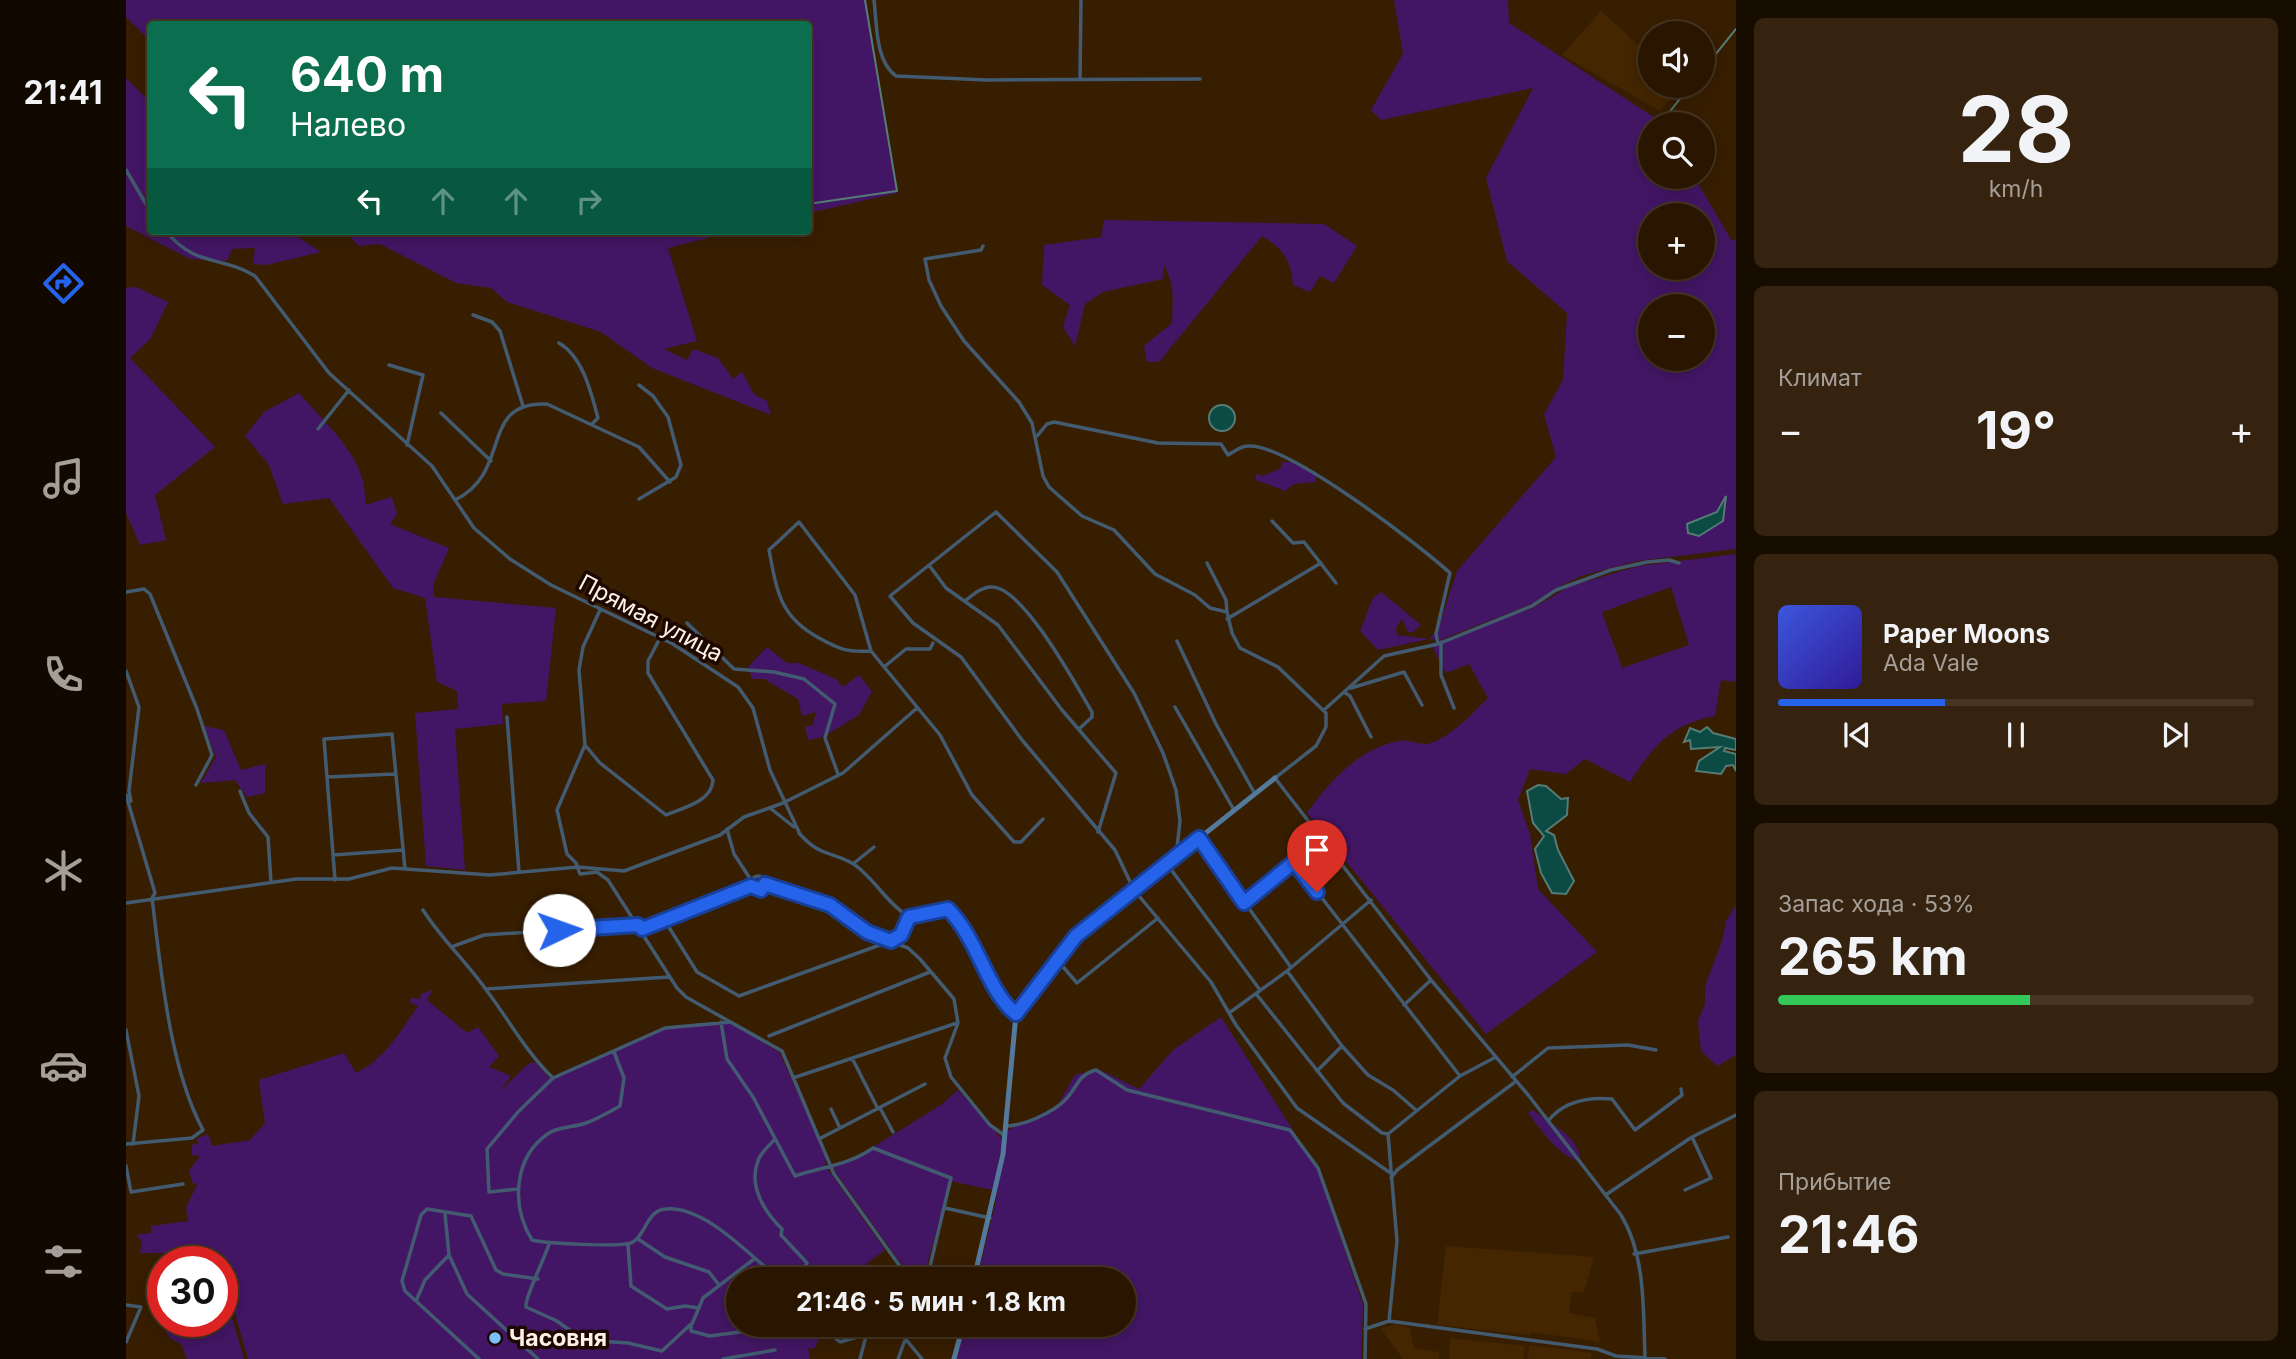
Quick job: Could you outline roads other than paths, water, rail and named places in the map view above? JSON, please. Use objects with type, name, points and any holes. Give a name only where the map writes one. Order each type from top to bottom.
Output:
[{"type":"street","points":[[874,0],[881,52],[887,69],[907,78],[1200,79]]},
{"type":"street","points":[[1080,79],[1081,0]]},
{"type":"street","points":[[987,80],[987,86]]},
{"type":"street","points":[[126,170],[147,206]]},
{"type":"street","name":"Прямая улица","points":[[171,235],[204,261],[239,265],[255,276],[329,373],[441,476],[474,528],[510,559],[551,585],[660,638],[724,677],[748,698],[770,770],[783,803],[799,832]]},
{"type":"street","points":[[983,246],[981,250],[925,259],[929,280],[941,306],[964,341],[1019,402],[1037,436],[1043,476],[1061,500],[1082,516],[1114,530],[1161,578],[1195,595],[1210,608],[1227,612]]},
{"type":"street","points":[[473,315],[492,322],[499,331],[523,405]]},
{"type":"street","points":[[559,343],[577,360],[587,384],[598,418],[592,424]]},
{"type":"street","points":[[389,365],[423,375],[407,445]]},
{"type":"street","points":[[639,384],[653,396],[668,417],[681,465],[680,472],[670,482],[639,499]]},
{"type":"street","points":[[318,429],[349,390]]},
{"type":"street","points":[[455,500],[477,486],[491,461],[505,421],[523,405],[547,404],[639,447],[670,482]]},
{"type":"street","points":[[441,413],[491,461]]},
{"type":"street","points":[[1037,436],[1047,424],[1054,422],[1158,443],[1221,444],[1228,454],[1244,446],[1257,447],[1297,462],[1354,499],[1450,573],[1436,634],[1440,643],[1440,675],[1454,708]]},
{"type":"street","points":[[1176,857],[1179,808],[1163,753],[1124,676],[1047,559],[996,512],[890,596],[913,623],[961,657],[1022,740],[1115,850],[1134,890],[1211,982],[1229,1013],[1297,1108],[1389,1172]]},
{"type":"street","points":[[871,651],[845,652],[796,626],[784,605],[777,588],[769,551],[799,522],[855,595],[871,651],[950,751],[972,795],[1014,842],[1021,842],[1043,819]]},
{"type":"street","points":[[1272,522],[1293,543],[1304,542],[1336,583]]},
{"type":"street","points":[[1324,710],[1384,656],[1440,643],[1532,606],[1556,590],[1600,574],[1634,564],[1669,560],[1679,563]]},
{"type":"street","points":[[977,1267],[990,1218],[1004,1135],[1016,1014],[1076,936],[1275,778],[1322,738],[1326,727],[1324,710],[1278,667],[1240,648],[1227,619],[1226,600],[1207,563]]},
{"type":"street","points":[[1227,619],[1321,563]]},
{"type":"street","points":[[929,565],[946,588],[998,625],[1116,773],[1098,832]]},
{"type":"street","points":[[965,601],[981,589],[991,586],[1002,589],[1043,631],[1093,712],[1092,717],[1079,729]]},
{"type":"street","points":[[126,592],[144,589],[150,594],[197,709],[212,755],[196,786]]},
{"type":"street","points":[[600,610],[583,647],[579,670],[585,745],[557,810],[567,855],[578,867],[580,874],[603,874],[640,927],[669,977],[686,996],[782,1051],[834,1174],[900,1267]]},
{"type":"street","points":[[687,623],[729,666],[741,671],[774,672],[804,678],[835,704],[825,738],[838,774]]},
{"type":"street","points":[[585,745],[600,763],[666,815],[710,792],[713,780],[651,680],[648,660],[660,638]]},
{"type":"street","points":[[1177,641],[1216,724],[1255,794]]},
{"type":"street","points":[[884,667],[906,649],[930,649],[933,643]]},
{"type":"street","points":[[126,671],[139,707],[129,791],[137,838],[155,893],[152,898],[168,1013],[193,1112],[203,1130],[192,1138],[126,1144]]},
{"type":"street","points":[[1347,690],[1404,672],[1422,705]]},
{"type":"street","points":[[1347,690],[1371,737]]},
{"type":"street","points":[[1175,707],[1234,810]]},
{"type":"street","points":[[126,904],[271,882],[335,880],[405,869],[490,875],[578,867],[624,871],[691,848],[744,817],[783,803],[838,774],[857,763],[917,708]]},
{"type":"street","points":[[507,717],[519,872]]},
{"type":"street","points":[[335,880],[324,739],[392,734],[405,869]]},
{"type":"street","points":[[327,777],[395,774]]},
{"type":"street","points":[[1275,778],[1431,980],[1548,1121],[1629,1227],[1638,1265],[1645,1357]]},
{"type":"street","points":[[240,792],[249,813],[268,837],[271,882]]},
{"type":"street","points":[[126,795],[133,810]]},
{"type":"street","points":[[770,808],[817,850],[853,864],[889,902],[909,917],[948,909],[974,942],[1001,998],[1016,1014]]},
{"type":"street","points":[[727,829],[734,854],[751,883],[758,890],[765,884]]},
{"type":"street","points":[[1199,838],[1290,966]]},
{"type":"street","points":[[853,864],[874,847]]},
{"type":"street","points":[[333,855],[403,850]]},
{"type":"street","points":[[1244,903],[1294,862],[1460,1076]]},
{"type":"street","points":[[1167,864],[1343,1103],[1382,1133],[1388,1134]]},
{"type":"street","points":[[454,946],[484,935],[640,927],[665,920],[761,877],[765,884],[830,905],[867,932],[908,948],[954,999],[958,1023],[945,1058],[951,1077],[990,1125],[1004,1135]]},
{"type":"street","points":[[1229,1013],[1287,971],[1371,900]]},
{"type":"street","points":[[423,911],[445,942],[454,946],[535,1060],[553,1078]]},
{"type":"street","points":[[665,920],[697,972],[739,996],[891,941],[901,935],[909,917]]},
{"type":"street","points":[[1058,961],[1077,983],[1099,962],[1158,918]]},
{"type":"street","points":[[1287,971],[1342,1046],[1368,1075],[1393,1090],[1416,1110]]},
{"type":"street","points":[[769,1036],[930,972]]},
{"type":"street","points":[[486,989],[669,977]]},
{"type":"street","points":[[1404,1005],[1431,980]]},
{"type":"street","points":[[519,1189],[489,1192],[487,1150],[518,1112],[553,1078],[665,1028],[733,1021]]},
{"type":"street","points":[[721,1022],[727,1059],[753,1097],[795,1177],[830,1164],[855,1160],[873,1149],[951,1178],[930,1267]]},
{"type":"street","points":[[793,1078],[958,1023]]},
{"type":"street","points":[[126,1030],[139,1096],[133,1144]]},
{"type":"street","points":[[1511,1077],[1548,1048],[1628,1045],[1656,1051]]},
{"type":"street","points":[[1317,1071],[1342,1046]]},
{"type":"street","points":[[614,1052],[624,1078],[620,1106],[587,1122],[551,1132],[522,1164],[519,1189],[522,1224],[532,1240],[549,1244],[563,1241],[628,1245],[638,1239],[656,1213],[665,1209],[699,1217],[764,1267]]},
{"type":"street","points":[[852,1058],[893,1132]]},
{"type":"street","points":[[1388,1134],[1460,1076],[1494,1058]]},
{"type":"street","points":[[1005,1126],[1052,1110],[1067,1098],[1084,1073],[1096,1070],[1127,1090],[1290,1130],[1318,1168],[1366,1304],[1365,1359]]},
{"type":"street","points":[[1391,1178],[1396,1170],[1515,1082]]},
{"type":"street","points":[[819,1139],[925,1084]]},
{"type":"street","points":[[1548,1121],[1556,1111],[1579,1100],[1612,1099],[1635,1130],[1682,1095],[1681,1089]]},
{"type":"street","points":[[831,1109],[840,1128]]},
{"type":"street","points":[[1606,1194],[1692,1137],[1736,1115]]},
{"type":"street","points":[[1388,1134],[1389,1172],[1397,1241],[1389,1321]]},
{"type":"street","points":[[1685,1191],[1711,1178],[1692,1137]]},
{"type":"street","points":[[775,1139],[758,1160],[755,1178],[764,1212],[782,1229],[781,1235],[807,1263],[804,1267]]},
{"type":"street","points":[[126,1166],[131,1192],[183,1184]]},
{"type":"street","points":[[944,1208],[990,1218]]},
{"type":"street","points":[[479,1359],[405,1291],[402,1281],[421,1214],[427,1209],[445,1214],[467,1214],[474,1219],[481,1242],[496,1269],[503,1274],[537,1279]]},
{"type":"street","points":[[445,1214],[449,1255],[467,1294],[538,1359]]},
{"type":"street","points":[[1634,1255],[1728,1237]]},
{"type":"street","points":[[638,1239],[665,1257],[709,1272],[719,1285]]},
{"type":"street","points":[[549,1244],[537,1279],[528,1291],[526,1307],[557,1321],[583,1340],[628,1343],[662,1351],[691,1324],[703,1298],[754,1259]]},
{"type":"street","points":[[628,1245],[631,1286],[667,1309],[685,1306],[699,1308]]},
{"type":"street","points":[[416,1301],[425,1280],[449,1255]]},
{"type":"street","points":[[1638,1265],[1644,1255]]},
{"type":"street","points":[[126,1305],[141,1307],[139,1317],[126,1342]]},
{"type":"street","points":[[1365,1329],[1389,1321],[1597,1349],[1616,1357],[1665,1359]]},
{"type":"street","points":[[691,1324],[691,1331],[710,1336],[726,1334]]},
{"type":"street","points":[[834,1337],[840,1342],[862,1337]]},
{"type":"street","points":[[860,1359],[866,1337]]},
{"type":"street","points":[[903,1337],[922,1359]]},
{"type":"street","points":[[954,1359],[959,1337]]},
{"type":"street","points":[[898,1359],[905,1340]]},
{"type":"street","points":[[723,1359],[775,1350]]},
{"type":"water","points":[[1222,405],[1231,409],[1235,418],[1231,427],[1222,431],[1213,427],[1209,418],[1213,409]]},
{"type":"water","points":[[1726,496],[1723,521],[1699,536],[1688,533],[1687,524],[1717,512]]},
{"type":"water","points":[[1707,727],[1713,733],[1736,739],[1736,750],[1725,748],[1724,751],[1736,754],[1736,771],[1733,765],[1726,766],[1721,774],[1696,771],[1699,761],[1720,747],[1691,749],[1690,740],[1684,742],[1690,728],[1700,732]]},
{"type":"water","points":[[1538,785],[1546,786],[1561,799],[1568,798],[1567,815],[1546,831],[1554,835],[1558,850],[1574,881],[1566,894],[1552,893],[1541,873],[1535,849],[1544,836],[1533,823],[1527,791]]},
{"type":"waterway","points":[[812,203],[897,191],[865,0]]},
{"type":"waterway","points":[[1715,55],[1736,29]]},
{"type":"waterway","points":[[1670,112],[1681,98]]},
{"type":"place","name":"Часовня","points":[[495,1338]]}]
